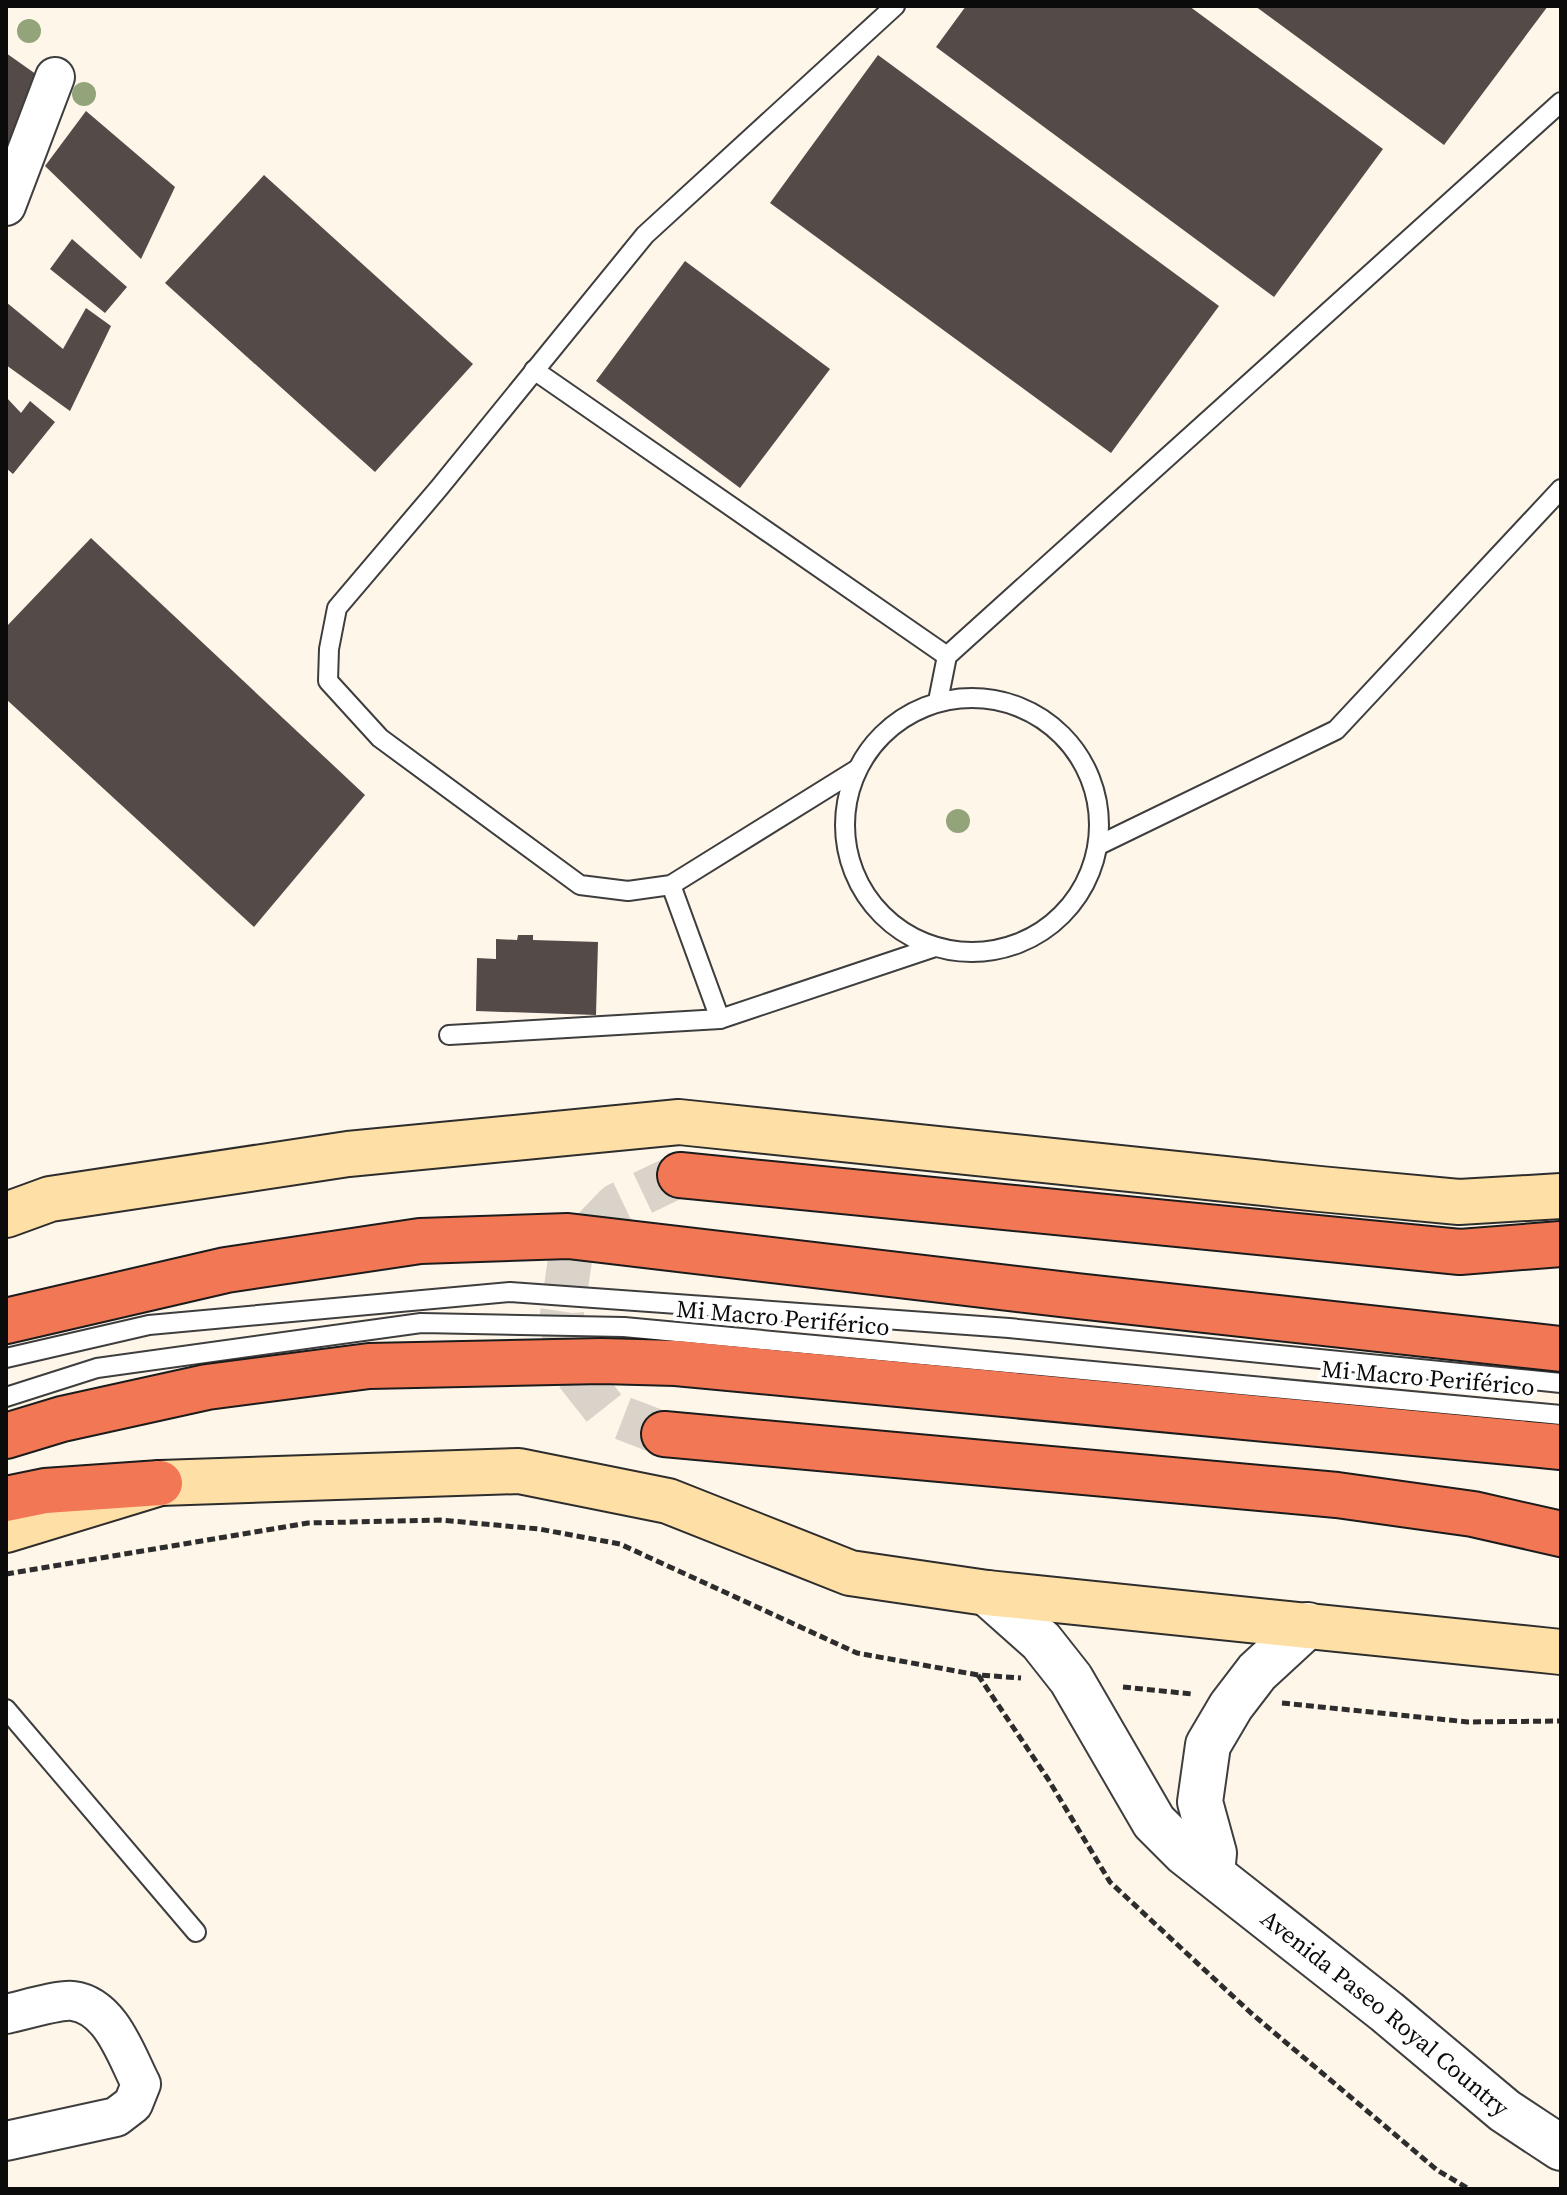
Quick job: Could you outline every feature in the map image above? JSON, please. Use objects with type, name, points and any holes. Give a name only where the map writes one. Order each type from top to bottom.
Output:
[{"type":"highway","points":[[680,1175],[1460,1252],[1561,1244]]},
{"type":"highway","points":[[6,1321],[226,1270],[420,1241],[568,1236],[1561,1349]]},
{"type":"highway","points":[[6,1436],[62,1419],[207,1387],[354,1368],[601,1361],[691,1364],[1561,1447]]},
{"type":"highway","points":[[664,1434],[1337,1495],[1473,1514],[1561,1534]]},
{"type":"highway","points":[[6,1499],[45,1491],[160,1483]]},
{"type":"main road","points":[[6,1215],[50,1199],[348,1154],[679,1122],[1459,1202],[1561,1196]]},
{"type":"main road","points":[[6,1530],[160,1483],[519,1471],[668,1501],[850,1573],[987,1593],[1561,1652]]},
{"type":"street","points":[[6,206],[55,77]]},
{"type":"street","name":"Avenida Paseo Royal Country","points":[[987,1593],[1041,1641],[1074,1683],[1154,1822],[1185,1853],[1387,2012],[1505,2111],[1561,2148]]},
{"type":"street","points":[[1212,1873],[1214,1853],[1200,1802],[1208,1745],[1236,1698],[1257,1672],[1308,1625]]},
{"type":"street","points":[[6,2014],[71,2000],[91,2007],[113,2028],[141,2084],[133,2104],[116,2117],[6,2141]]},
{"type":"lane","points":[[856,770],[671,885],[628,891],[580,885],[380,738],[328,681],[329,649],[337,608],[645,235],[895,6]]},
{"type":"lane","points":[[938,701],[947,656],[1561,102]]},
{"type":"lane","points":[[534,370],[947,656]]},
{"type":"lane","points":[[1099,845],[1336,730],[1561,489]]},
{"type":"lane","points":[[981,697],[1022,707],[1057,730],[1084,762],[1099,803],[1099,845],[1085,886],[1058,920],[1021,944],[978,953],[935,947],[896,927],[866,895],[848,855],[845,811],[856,770],[877,739],[905,716],[938,701],[981,697]]},
{"type":"lane","points":[[671,885],[720,1019]]},
{"type":"lane","points":[[449,1035],[720,1019],[935,947]]},
{"type":"lane","name":"Mi Macro Periférico","points":[[6,1358],[149,1325],[510,1292],[1009,1328],[1561,1383]]},
{"type":"lane","name":"Mi Macro Periférico","points":[[6,1397],[97,1368],[421,1323],[624,1327],[1561,1415]]},
{"type":"lane","points":[[6,1709],[196,1932]]},
{"type":"path","points":[[6,1574],[308,1523],[440,1520],[539,1529],[620,1544],[857,1653],[978,1675],[1468,1722],[1561,1721]]},
{"type":"path","points":[[978,1675],[1048,1779],[1110,1882],[1251,2013],[1437,2170],[1469,2189]]},
{"type":"building","points":[[966,6],[1189,6],[1383,149],[1274,297],[936,47]]},
{"type":"building","points":[[1255,6],[1548,6],[1444,145]]},
{"type":"building","points":[[6,53],[40,77],[6,160]]},
{"type":"building","points":[[878,55],[1219,306],[1111,453],[770,203]]},
{"type":"building","points":[[86,111],[175,187],[141,259],[45,166]]},
{"type":"building","points":[[264,175],[473,364],[375,472],[165,283]]},
{"type":"building","points":[[72,239],[127,287],[105,313],[50,269]]},
{"type":"building","points":[[685,261],[830,369],[740,488],[596,381]]},
{"type":"building","points":[[6,302],[63,349],[86,308],[111,326],[70,411],[6,365]]},
{"type":"building","points":[[6,397],[21,413],[30,401],[55,422],[13,474],[6,468]]},
{"type":"building","points":[[91,538],[365,795],[254,927],[6,699],[6,627]]},
{"type":"building","points":[[518,935],[533,935],[533,940],[598,942],[596,1015],[476,1011],[477,958],[496,959],[496,939],[517,940]]},
{"type":"tunnel","points":[[664,1434],[607,1412],[566,1360],[562,1314],[571,1253],[617,1205],[680,1175]]}]
